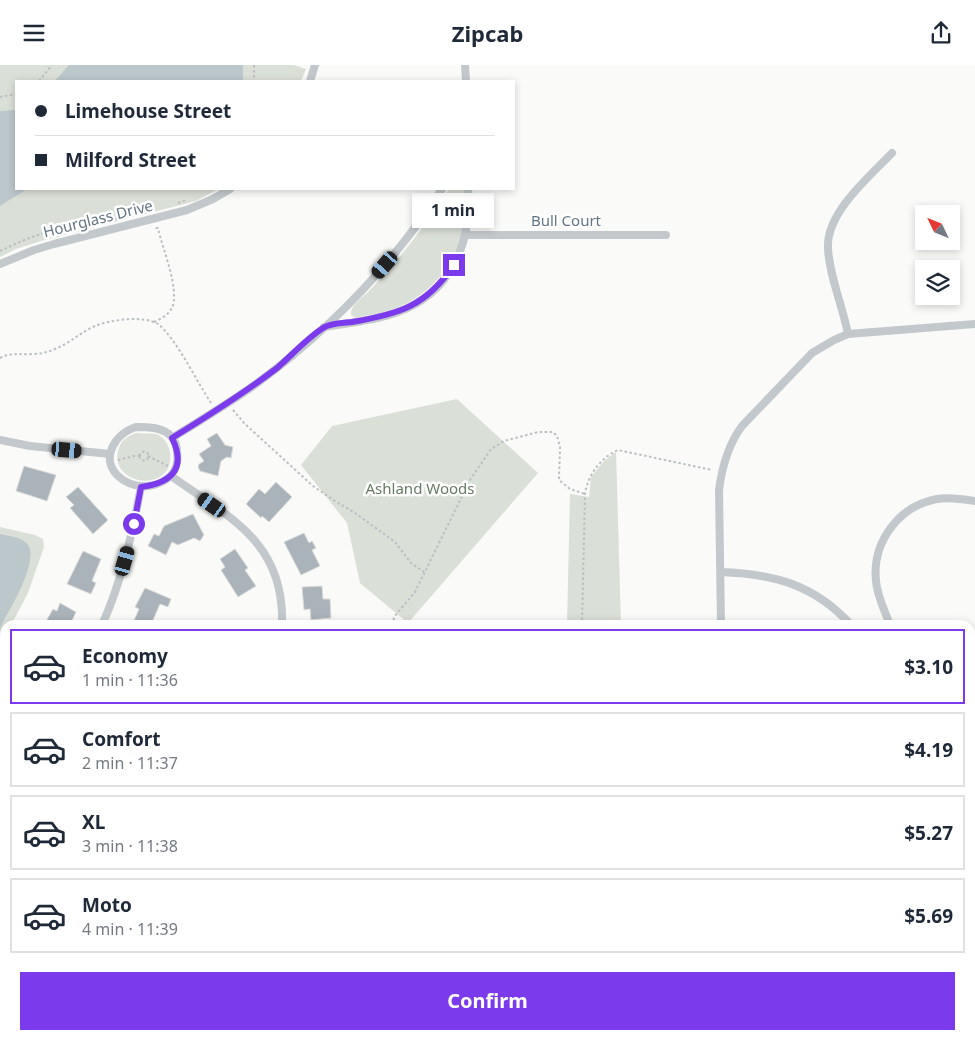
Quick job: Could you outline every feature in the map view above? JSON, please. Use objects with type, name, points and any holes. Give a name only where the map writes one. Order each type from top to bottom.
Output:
[{"type":"street","points":[[310,80],[316,65]]},
{"type":"street","points":[[465,65],[466,80]]},
{"type":"street","points":[[848,334],[829,259],[828,239],[833,221],[842,206],[892,153]]},
{"type":"street","name":"Hourglass Drive","points":[[0,264],[54,244],[154,220],[200,205],[228,190]]},
{"type":"street","points":[[172,438],[226,405],[295,353],[324,327],[361,291],[393,255],[441,190]]},
{"type":"street","points":[[324,327],[383,317],[422,300],[436,288],[458,258],[466,235],[469,215],[468,190]]},
{"type":"street","name":"Bull Court","points":[[466,235],[666,235]]},
{"type":"street","points":[[721,620],[719,490],[722,465],[730,445],[742,426],[803,360],[820,347],[848,334],[975,324]]},
{"type":"street","points":[[136,427],[155,428],[172,438],[177,449],[178,458],[175,471],[162,483],[141,487],[129,483],[118,476],[112,468],[114,442],[119,436],[136,427]]},
{"type":"street","points":[[0,440],[113,457]]},
{"type":"street","points":[[171,476],[237,522],[259,545],[278,581],[282,603],[282,620]]},
{"type":"street","points":[[104,620],[126,557],[141,487]]},
{"type":"street","points":[[888,620],[877,591],[875,567],[879,549],[892,526],[906,513],[935,499],[958,498],[975,501]]},
{"type":"street","points":[[721,572],[763,575],[797,585],[828,603],[846,620]]},
{"type":"path","points":[[40,80],[52,65]]},
{"type":"path","points":[[254,65],[254,80]]},
{"type":"path","points":[[0,97],[15,94]]},
{"type":"path","points":[[175,203],[190,199]]},
{"type":"path","points":[[0,251],[32,236],[60,228],[124,217]]},
{"type":"path","points":[[154,220],[156,229],[158,228],[174,298],[168,313],[154,322]]},
{"type":"path","points":[[0,358],[11,354],[34,354],[50,351],[87,330],[104,323],[122,319],[154,322],[166,333],[178,349],[211,403]]},
{"type":"path","points":[[233,410],[245,424],[314,486],[395,542],[411,563],[424,572]]},
{"type":"path","points":[[394,620],[394,617],[415,593],[470,480],[487,453],[498,444],[538,432],[553,432],[558,436],[560,447],[559,480],[570,489],[586,494]]},
{"type":"path","points":[[582,620],[586,494],[589,477],[592,472],[610,453],[618,450],[712,470]]},
{"type":"path","points":[[113,457],[140,456],[143,452],[169,466]]},
{"type":"path","points":[[140,456],[141,460],[144,461],[148,459],[148,456]]},
{"type":"green space","points":[[0,65],[294,65],[306,69],[301,80],[15,80],[15,190],[216,190],[196,201],[41,241],[16,249],[0,257]]},
{"type":"green space","points":[[448,190],[464,190],[463,233],[457,251],[444,272],[426,290],[405,304],[389,311],[356,318],[351,315],[354,305],[401,255]]},
{"type":"green space","name":"Ashland Woods","points":[[457,399],[538,473],[411,620],[404,620],[360,583],[347,523],[301,465],[332,426]]},
{"type":"green space","points":[[136,433],[156,434],[165,440],[169,449],[170,460],[167,470],[161,476],[143,481],[127,475],[121,469],[118,461],[119,447],[124,439]]},
{"type":"green space","points":[[616,452],[621,620],[567,620],[570,494],[589,497],[591,477],[604,461]]},
{"type":"green space","points":[[0,527],[35,535],[43,539],[44,547],[28,593],[14,620],[0,620]]},
{"type":"shaded area","points":[[69,65],[243,65],[243,80],[56,80]]},
{"type":"shaded area","points":[[15,110],[15,190],[25,190],[0,206],[0,111]]},
{"type":"shaded area","points":[[0,534],[15,537],[26,542],[30,553],[30,563],[16,599],[4,620],[0,620]]},
{"type":"building","points":[[217,433],[225,445],[233,447],[231,458],[227,457],[221,461],[218,476],[200,471],[198,467],[204,461],[199,454],[211,446],[207,439]]},
{"type":"building","points":[[24,466],[56,475],[47,501],[16,491]]},
{"type":"building","points":[[276,482],[292,497],[269,522],[262,516],[261,518],[246,504],[259,489],[265,494]]},
{"type":"building","points":[[78,487],[108,520],[93,534],[70,508],[74,505],[66,497]]},
{"type":"building","points":[[193,514],[204,535],[200,541],[194,538],[178,545],[172,542],[166,555],[148,546],[154,534],[159,536],[164,526]]},
{"type":"building","points":[[304,533],[309,543],[312,541],[316,548],[312,550],[320,566],[301,575],[284,542]]},
{"type":"building","points":[[235,549],[248,568],[245,570],[256,586],[238,597],[221,570],[225,567],[220,559]]},
{"type":"building","points":[[83,551],[101,559],[92,581],[96,583],[91,594],[67,584]]},
{"type":"building","points":[[322,586],[323,599],[330,599],[331,618],[311,620],[310,609],[304,610],[302,587]]},
{"type":"building","points":[[145,588],[171,599],[168,607],[160,604],[153,620],[134,620],[139,609],[135,607]]},
{"type":"building","points":[[60,603],[76,612],[72,620],[47,620],[53,609],[57,611]]},
{"type":"route","points":[[134,524],[141,487],[162,483],[175,471],[178,458],[177,449],[172,438],[226,405],[295,353],[324,327],[383,317],[405,309],[422,300],[436,288],[454,265]]}]
